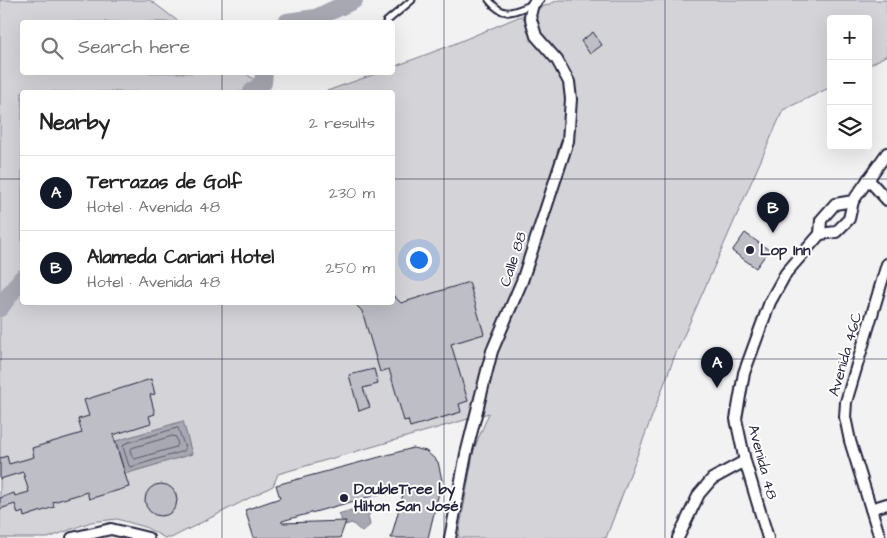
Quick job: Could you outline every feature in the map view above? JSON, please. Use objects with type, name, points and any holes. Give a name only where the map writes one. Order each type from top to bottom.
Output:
[{"type":"street","name":"Calle 88","points":[[450,538],[466,454],[492,351],[522,281],[568,141],[571,99],[569,82],[557,60],[536,36],[530,16],[536,2]]},
{"type":"street","name":"Avenida 48","points":[[820,234],[836,232],[849,219],[853,201],[887,153]]},
{"type":"street","points":[[868,179],[887,200]]},
{"type":"street","name":"Avenida 48","points":[[768,538],[745,461],[736,419],[744,373],[770,302],[786,273],[820,234],[820,220],[835,204],[853,201]]},
{"type":"street","name":"Avenida 46C","points":[[880,538],[850,441],[845,417],[846,402],[887,264]]},
{"type":"street","points":[[678,538],[699,494],[712,479],[745,461]]},
{"type":"street","points":[[871,509],[887,504]]},
{"type":"street","points":[[72,538],[111,529],[148,538]]},
{"type":"lane","points":[[388,20],[412,0]]},
{"type":"lane","points":[[489,0],[496,9],[509,12],[536,2]]},
{"type":"shaded area","points":[[0,0],[150,0],[176,20],[20,20],[20,75],[248,75],[268,90],[20,90],[20,305],[395,305],[395,90],[330,90],[372,75],[395,75],[395,66],[559,0],[887,0],[887,55],[872,64],[872,15],[827,15],[827,89],[783,110],[674,358],[606,538],[458,538],[474,449],[489,413],[278,474],[273,486],[171,538],[165,538],[145,527],[117,519],[91,522],[48,538],[0,538]]},
{"type":"water","points":[[183,421],[192,454],[125,474],[116,441]]},
{"type":"water","points":[[371,504],[374,510],[368,516],[370,525],[362,532],[352,523],[345,525],[338,514]]},
{"type":"building","points":[[593,32],[602,45],[590,54],[581,41]]},
{"type":"building","name":"Lop Inn","points":[[745,233],[769,250],[756,268],[732,251]]},
{"type":"building","points":[[469,282],[484,334],[451,344],[468,401],[459,404],[461,412],[410,427],[408,420],[404,421],[389,369],[380,372],[362,311],[356,305],[395,305],[395,297],[401,303]]},
{"type":"building","points":[[374,369],[378,384],[363,388],[370,407],[359,411],[349,375]]},
{"type":"building","points":[[151,379],[155,394],[150,395],[155,414],[149,416],[151,423],[113,435],[129,487],[89,499],[87,492],[53,502],[54,507],[24,517],[23,512],[18,514],[15,504],[0,509],[0,498],[14,493],[15,496],[29,492],[23,472],[0,479],[0,458],[7,456],[9,464],[34,457],[32,448],[82,433],[78,419],[89,416],[84,400]]},
{"type":"building","name":"DoubleTree by Hilton San José","points":[[413,448],[426,451],[438,462],[442,480],[428,538],[391,538],[405,487],[282,521],[282,523],[346,521],[340,538],[254,538],[245,510],[280,498],[276,485]]},
{"type":"building","points":[[161,484],[167,485],[172,489],[176,494],[176,506],[172,511],[167,515],[161,516],[155,515],[150,511],[146,506],[145,500],[146,494],[150,489],[155,485]]},
{"type":"waterway","points":[[302,20],[316,18],[354,0]]},
{"type":"waterway","points":[[254,90],[263,83],[264,75]]},
{"type":"waterway","points":[[0,308],[20,281]]},
{"type":"place","name":"Alameda Cariari Hotel","points":[[773,233]]},
{"type":"place","name":"Lop Inn","points":[[750,250]]},
{"type":"place","name":"Terrazas de Golf","points":[[717,388]]},
{"type":"place","name":"DoubleTree by Hilton San José","points":[[344,498]]}]
